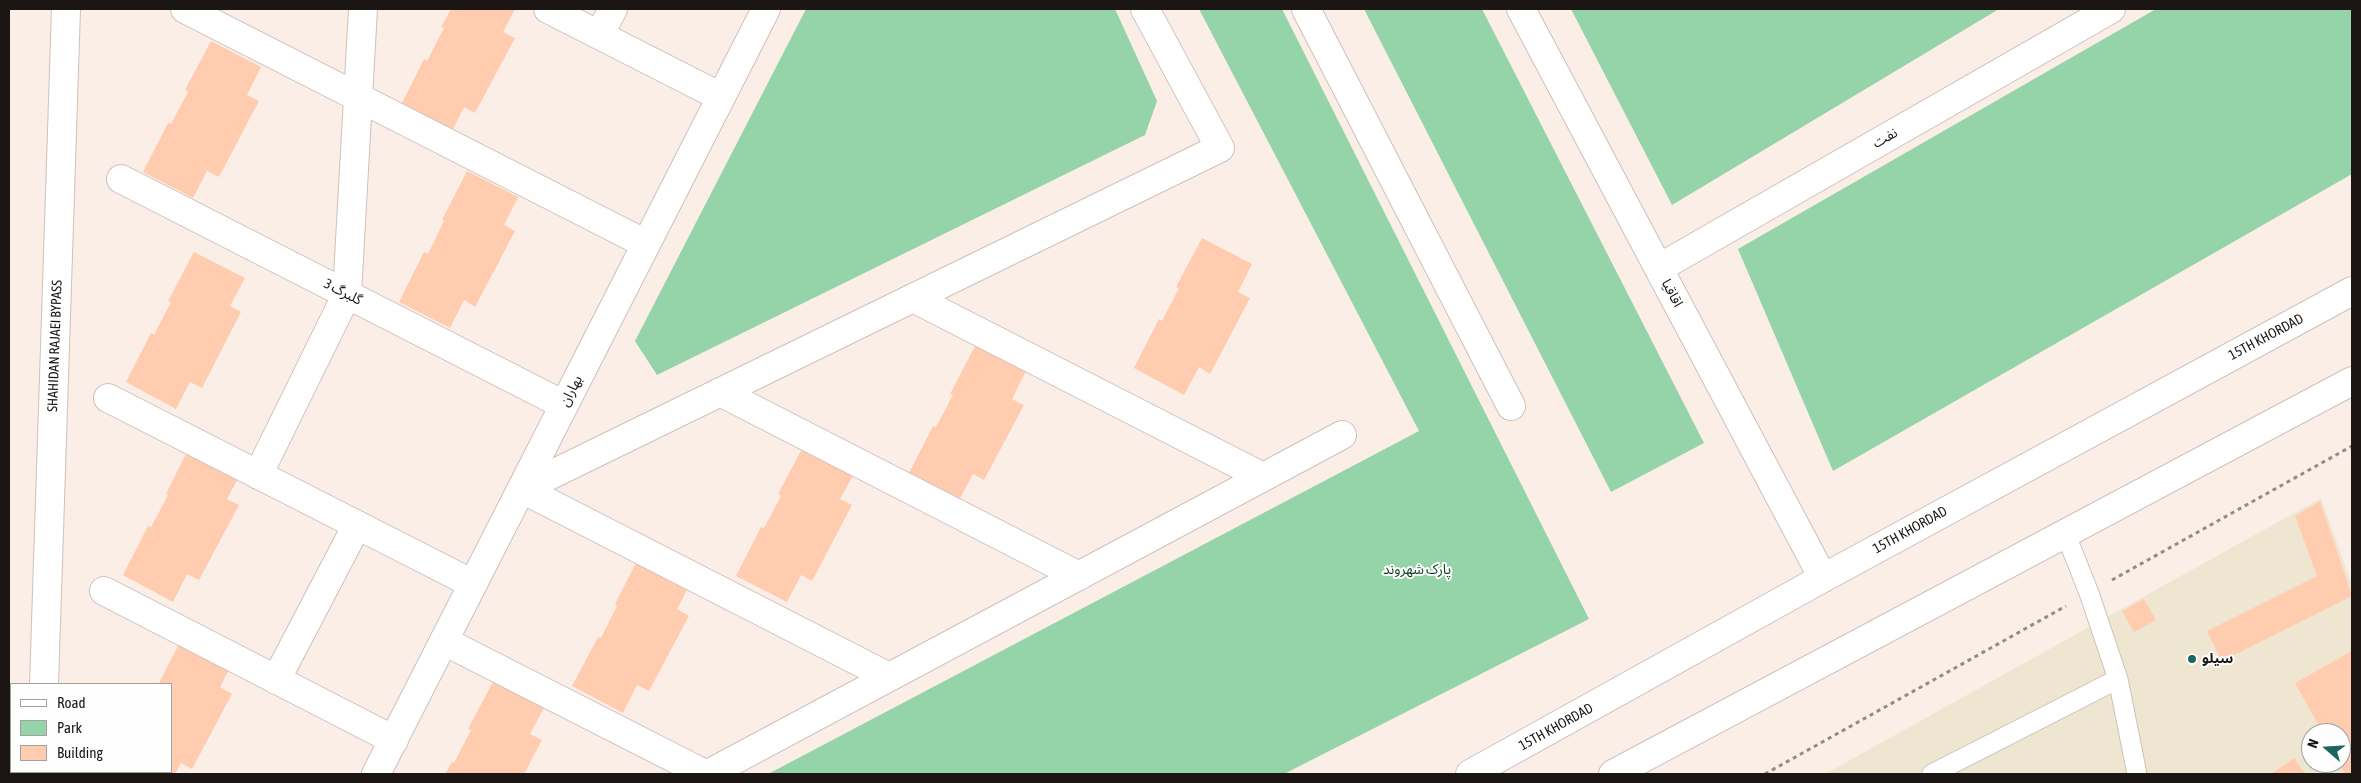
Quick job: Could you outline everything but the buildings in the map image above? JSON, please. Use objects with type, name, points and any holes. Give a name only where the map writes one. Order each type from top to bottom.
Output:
[{"type":"street","name":"SHAHIDAN RAJAEI BYPASS","points":[[44,683],[66,9]]},
{"type":"street","points":[[185,9],[646,244]]},
{"type":"street","points":[[258,474],[348,294],[364,9]]},
{"type":"street","points":[[548,9],[721,97]]},
{"type":"street","points":[[599,35],[613,9]]},
{"type":"street","name":"بهاران","points":[[376,774],[766,9]]},
{"type":"street","points":[[522,489],[1220,148],[1145,9]]},
{"type":"street","points":[[1306,9],[1511,406]]},
{"type":"street","name":"اقاقیا","points":[[1521,9],[1824,578]]},
{"type":"street","name":"نفت","points":[[1659,268],[2111,9]]},
{"type":"street","name":"گلبرگ 3","points":[[121,179],[564,405]]},
{"type":"street","name":"15TH KHORDAD","points":[[1470,774],[1824,578],[2352,291]]},
{"type":"street","points":[[913,298],[1263,477]]},
{"type":"street","points":[[1613,774],[2066,535],[2352,381]]},
{"type":"street","points":[[720,392],[1079,576]]},
{"type":"street","points":[[108,398],[473,584]]},
{"type":"street","points":[[444,641],[706,774],[1342,435]]},
{"type":"street","points":[[522,489],[890,677]]},
{"type":"street","points":[[276,680],[357,525]]},
{"type":"street","points":[[104,591],[394,740]]},
{"type":"lane","points":[[2066,535],[2089,593],[2118,679],[2137,774]]},
{"type":"lane","points":[[1932,774],[2118,679]]},
{"type":"path","points":[[1765,774],[2352,446]]},
{"type":"shaded area","name":"سیلو","points":[[2321,498],[2352,585],[2352,774],[1825,774]]},
{"type":"green space","points":[[806,9],[1115,9],[1157,101],[1145,135],[657,375],[635,341]]},
{"type":"green space","name":"پارک شهروند","points":[[1199,9],[1282,9],[1589,619],[1284,774],[768,774],[1419,431]]},
{"type":"green space","points":[[1364,9],[1482,9],[1704,443],[1611,492]]},
{"type":"green space","points":[[1571,9],[1999,9],[1672,205]]},
{"type":"green space","points":[[2156,9],[2352,9],[2352,174],[1833,471],[1738,249]]},
{"type":"place","name":"سیلو","points":[[2192,659]]}]
